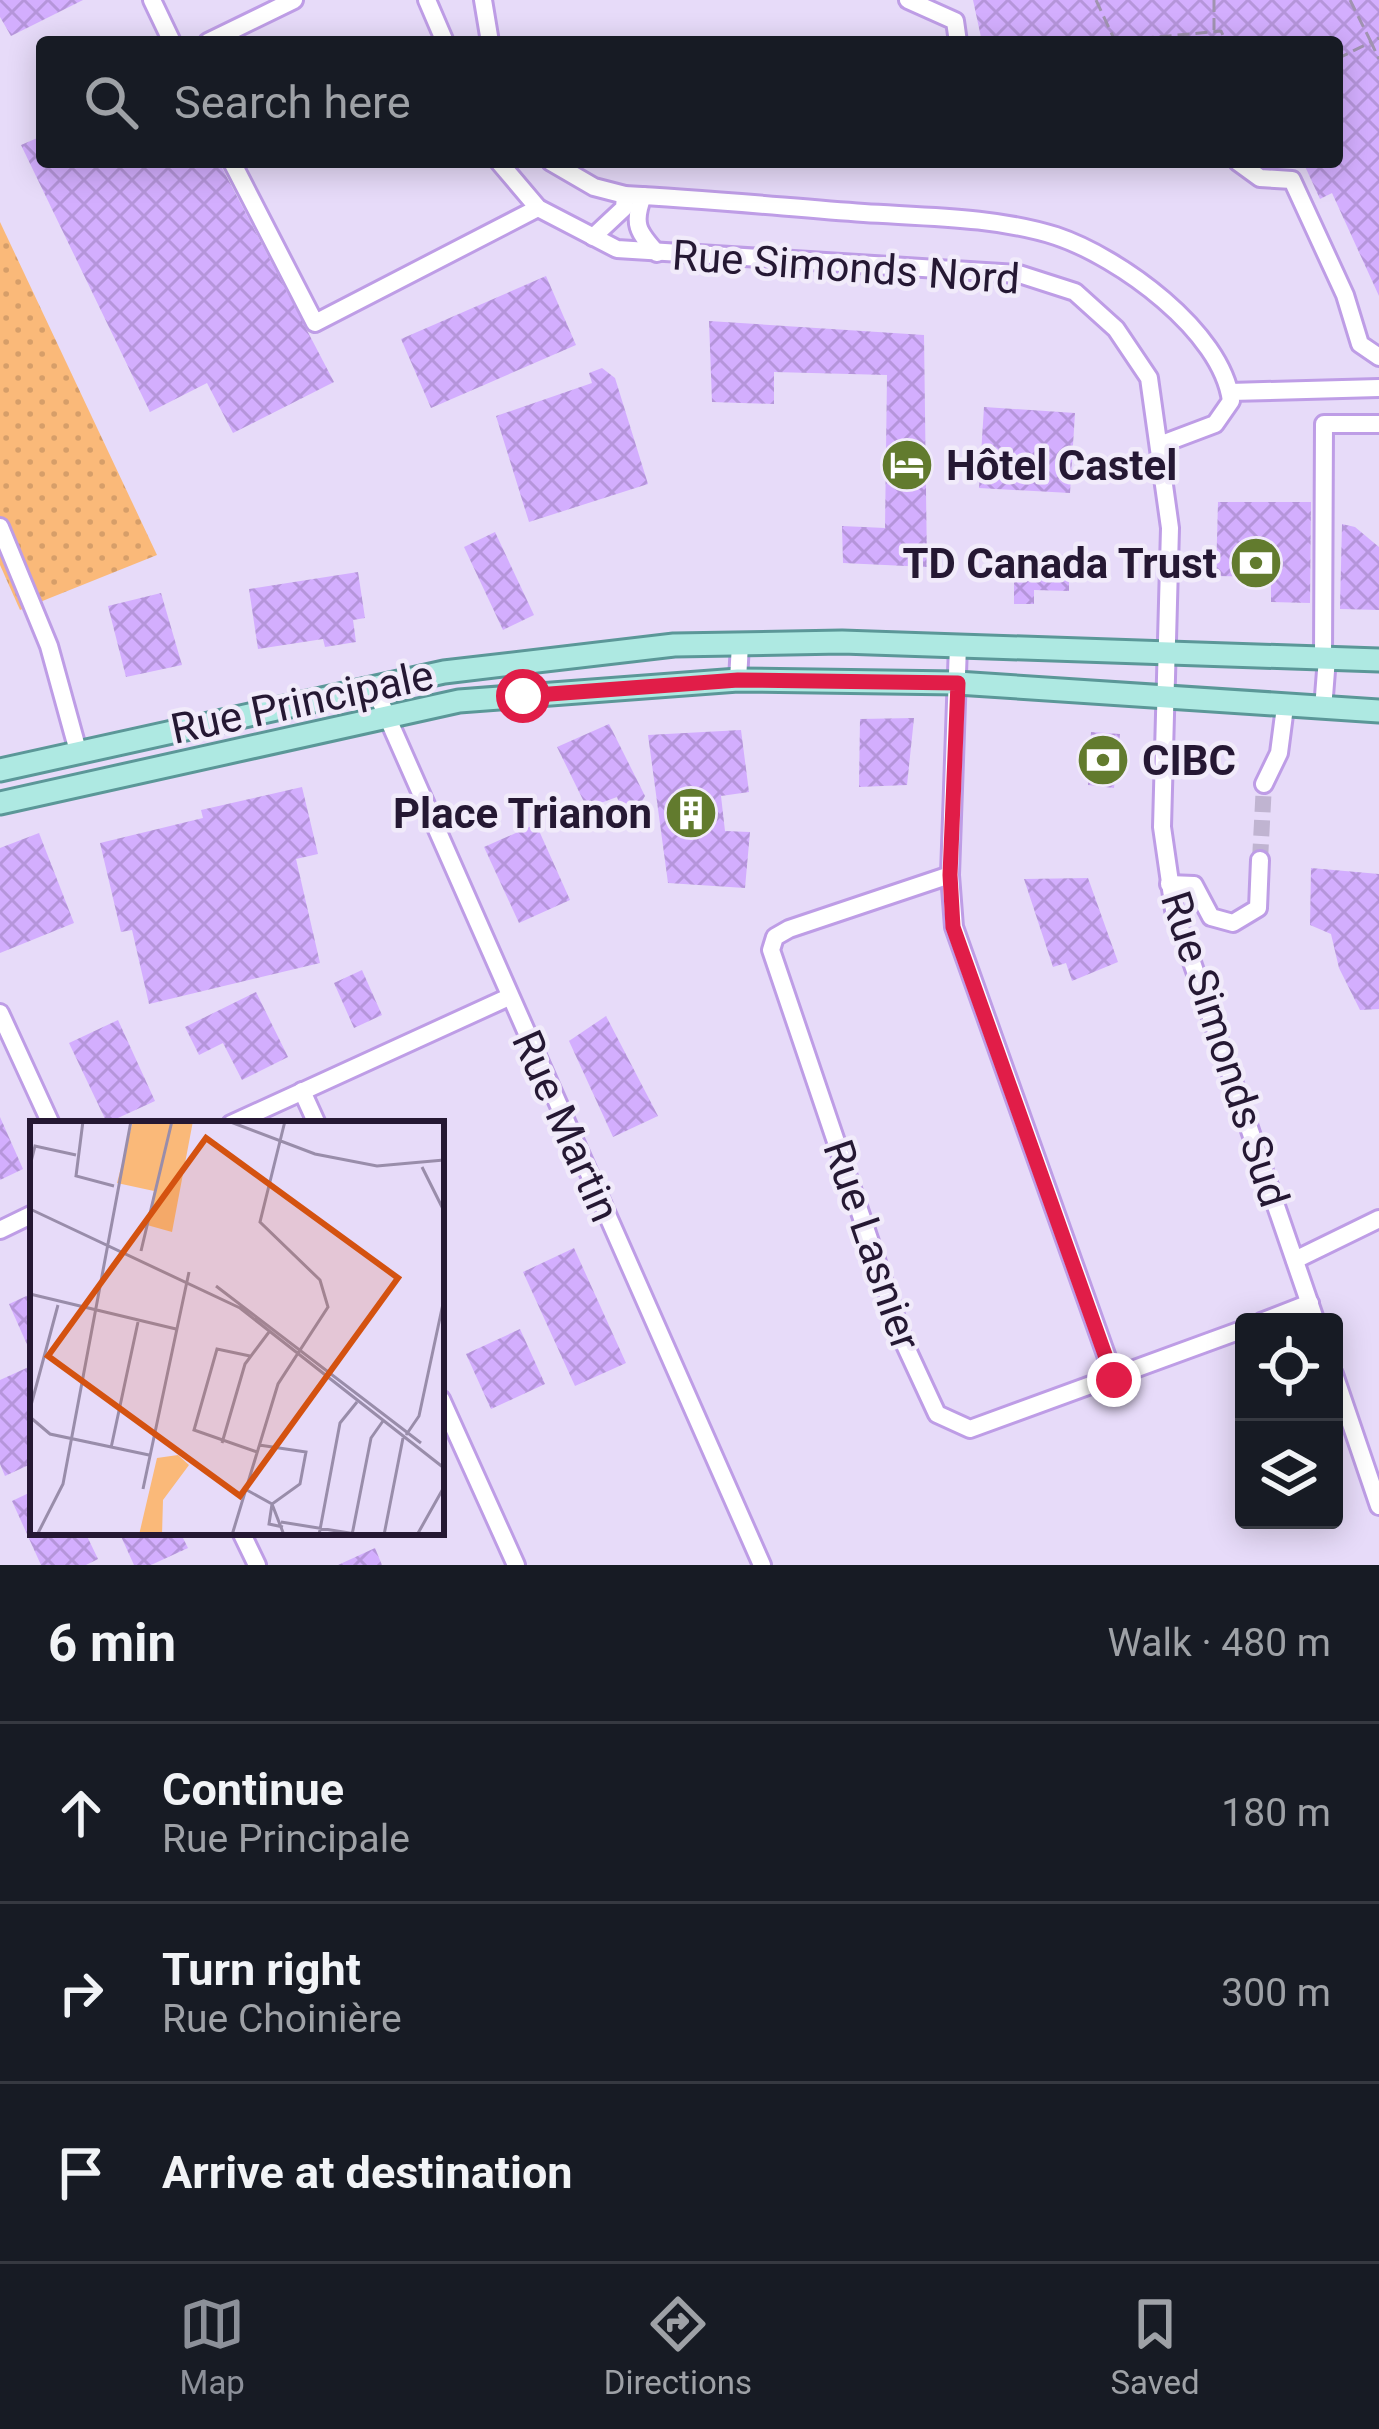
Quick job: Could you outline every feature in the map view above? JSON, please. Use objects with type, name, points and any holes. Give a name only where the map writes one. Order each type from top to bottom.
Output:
[{"type":"main road","name":"Rue Principale","points":[[0,770],[444,672],[674,645],[958,645],[1379,660]]},
{"type":"main road","name":"Rue Principale","points":[[0,803],[459,701],[738,680],[958,683],[1379,711]]},
{"type":"street","points":[[152,0],[169,36]]},
{"type":"street","points":[[220,36],[294,0]]},
{"type":"street","points":[[427,0],[442,36]]},
{"type":"street","points":[[483,0],[489,36]]},
{"type":"street","points":[[908,0],[955,21],[957,36]]},
{"type":"street","points":[[235,168],[315,323],[538,208]]},
{"type":"street","name":"Rue Simonds Nord","points":[[504,168],[538,208],[617,249],[1019,274],[1076,292],[1116,329],[1149,378],[1162,443],[1170,528],[1165,699]]},
{"type":"street","points":[[562,168],[595,187],[634,196],[965,220],[1054,236],[1096,254],[1179,314],[1214,358],[1230,392],[1231,401],[1216,424],[1162,443]]},
{"type":"street","points":[[1246,168],[1260,178],[1292,181],[1345,295],[1360,344],[1379,357]]},
{"type":"street","points":[[593,238],[634,196]]},
{"type":"street","points":[[634,196],[638,233],[658,254]]},
{"type":"street","points":[[1230,392],[1379,388]]},
{"type":"street","points":[[1323,710],[1324,424],[1379,424]]},
{"type":"street","points":[[0,527],[49,646],[78,751]]},
{"type":"street","points":[[738,680],[740,644]]},
{"type":"street","points":[[958,645],[950,875],[953,927],[1114,1380]]},
{"type":"street","name":"Rue Martin","points":[[374,687],[762,1565]]},
{"type":"street","name":"Rue Simonds Sud","points":[[1165,699],[1162,827],[1169,884],[1313,1313]]},
{"type":"street","points":[[1264,784],[1279,753],[1285,707]]},
{"type":"street","points":[[1169,884],[1194,885],[1211,917],[1233,923],[1258,908],[1260,860]]},
{"type":"street","name":"Rue Lasnier","points":[[950,875],[789,929],[775,937],[771,950],[905,1346],[937,1414],[970,1429],[1114,1380],[1235,1332]]},
{"type":"street","points":[[237,1121],[509,997]]},
{"type":"street","points":[[0,1012],[50,1121]]},
{"type":"street","points":[[302,1091],[316,1121]]},
{"type":"street","points":[[0,1230],[30,1215]]},
{"type":"street","points":[[1295,1260],[1379,1219]]},
{"type":"street","points":[[1284,1313],[1310,1303]]},
{"type":"street","points":[[1343,1400],[1379,1506]]},
{"type":"street","points":[[444,1406],[516,1565]]},
{"type":"street","points":[[242,1535],[257,1565]]},
{"type":"path","points":[[1096,0],[1112,36]]},
{"type":"path","points":[[1214,0],[1214,32]]},
{"type":"path","points":[[1350,0],[1379,58]]},
{"type":"path","points":[[1170,36],[1221,31],[1223,36]]},
{"type":"path","points":[[1343,56],[1379,38]]},
{"type":"shaded area","points":[[0,222],[157,555],[20,610],[0,565]]},
{"type":"building","points":[[0,0],[83,0],[11,36],[0,17]]},
{"type":"building","points":[[973,0],[1379,0],[1379,296],[1332,193],[1320,199],[1306,168],[1343,168],[1343,36],[981,36]]},
{"type":"building","points":[[36,139],[36,168],[222,168],[334,382],[233,433],[207,383],[150,412],[21,145]]},
{"type":"building","points":[[546,276],[576,345],[431,408],[401,339]]},
{"type":"building","name":"Hôtel Castel","points":[[709,321],[924,335],[927,567],[843,563],[842,526],[885,528],[887,375],[774,372],[774,404],[712,402]]},
{"type":"building","points":[[602,368],[615,378],[648,484],[529,522],[496,416],[592,383],[589,373]]},
{"type":"building","points":[[984,407],[1075,413],[1070,493],[979,488]]},
{"type":"building","points":[[1218,502],[1311,502],[1310,603],[1271,602],[1271,577],[1216,576]]},
{"type":"building","points":[[1342,524],[1355,527],[1379,547],[1379,610],[1340,609]]},
{"type":"building","points":[[495,532],[534,615],[503,630],[464,547]]},
{"type":"building","points":[[1014,554],[1069,555],[1069,591],[1034,590],[1034,604],[1014,604]]},
{"type":"building","points":[[358,572],[365,618],[353,620],[356,642],[325,647],[323,639],[258,649],[249,589]]},
{"type":"building","points":[[161,593],[182,665],[126,677],[108,606]]},
{"type":"building","points":[[914,718],[907,785],[859,787],[860,719]]},
{"type":"building","points":[[609,724],[645,796],[628,827],[617,797],[587,808],[557,747]]},
{"type":"building","name":"Place Trianon","points":[[741,730],[749,792],[721,796],[725,831],[750,832],[745,888],[668,883],[648,735]]},
{"type":"building","name":"CIBC","points":[[1091,732],[1120,734],[1114,788],[1088,785]]},
{"type":"building","points":[[302,787],[318,854],[296,859],[320,963],[149,1004],[132,930],[121,932],[100,843],[203,818],[201,810]]},
{"type":"building","points":[[536,824],[570,900],[519,923],[484,847]]},
{"type":"building","points":[[39,833],[74,923],[0,953],[0,848]]},
{"type":"building","points":[[1311,868],[1379,874],[1379,1009],[1360,1010],[1339,968],[1331,934],[1310,925]]},
{"type":"building","points":[[1088,878],[1118,962],[1072,981],[1066,963],[1053,967],[1024,879]]},
{"type":"building","points":[[362,970],[382,1015],[354,1028],[334,983]]},
{"type":"building","points":[[256,992],[288,1057],[242,1080],[223,1043],[199,1055],[185,1027]]},
{"type":"building","points":[[606,1016],[658,1116],[613,1137],[569,1041]]},
{"type":"building","points":[[118,1020],[155,1101],[106,1121],[69,1043]]},
{"type":"building","points":[[0,1117],[23,1169],[0,1180]]},
{"type":"building","points":[[574,1248],[626,1363],[575,1386],[523,1272]]},
{"type":"building","points":[[30,1294],[30,1351],[9,1304]]},
{"type":"building","points":[[520,1329],[545,1384],[491,1409],[466,1354]]},
{"type":"building","points":[[30,1366],[30,1464],[5,1476],[0,1464],[0,1380]]},
{"type":"building","points":[[30,1492],[30,1535],[86,1535],[98,1559],[86,1565],[41,1565],[12,1501]]},
{"type":"building","points":[[120,1535],[182,1535],[188,1548],[151,1565],[134,1565]]},
{"type":"building","points":[[375,1548],[382,1565],[338,1565]]},
{"type":"tunnel","points":[[1260,860],[1264,784]]},
{"type":"place","name":"Hôtel Castel","points":[[907,465]]},
{"type":"place","name":"TD Canada Trust","points":[[1256,563]]},
{"type":"place","name":"CIBC","points":[[1103,760]]},
{"type":"place","name":"Place Trianon","points":[[691,813]]},
{"type":"route","points":[[523,696],[738,680],[958,683],[950,875],[953,927],[1114,1380]]}]
